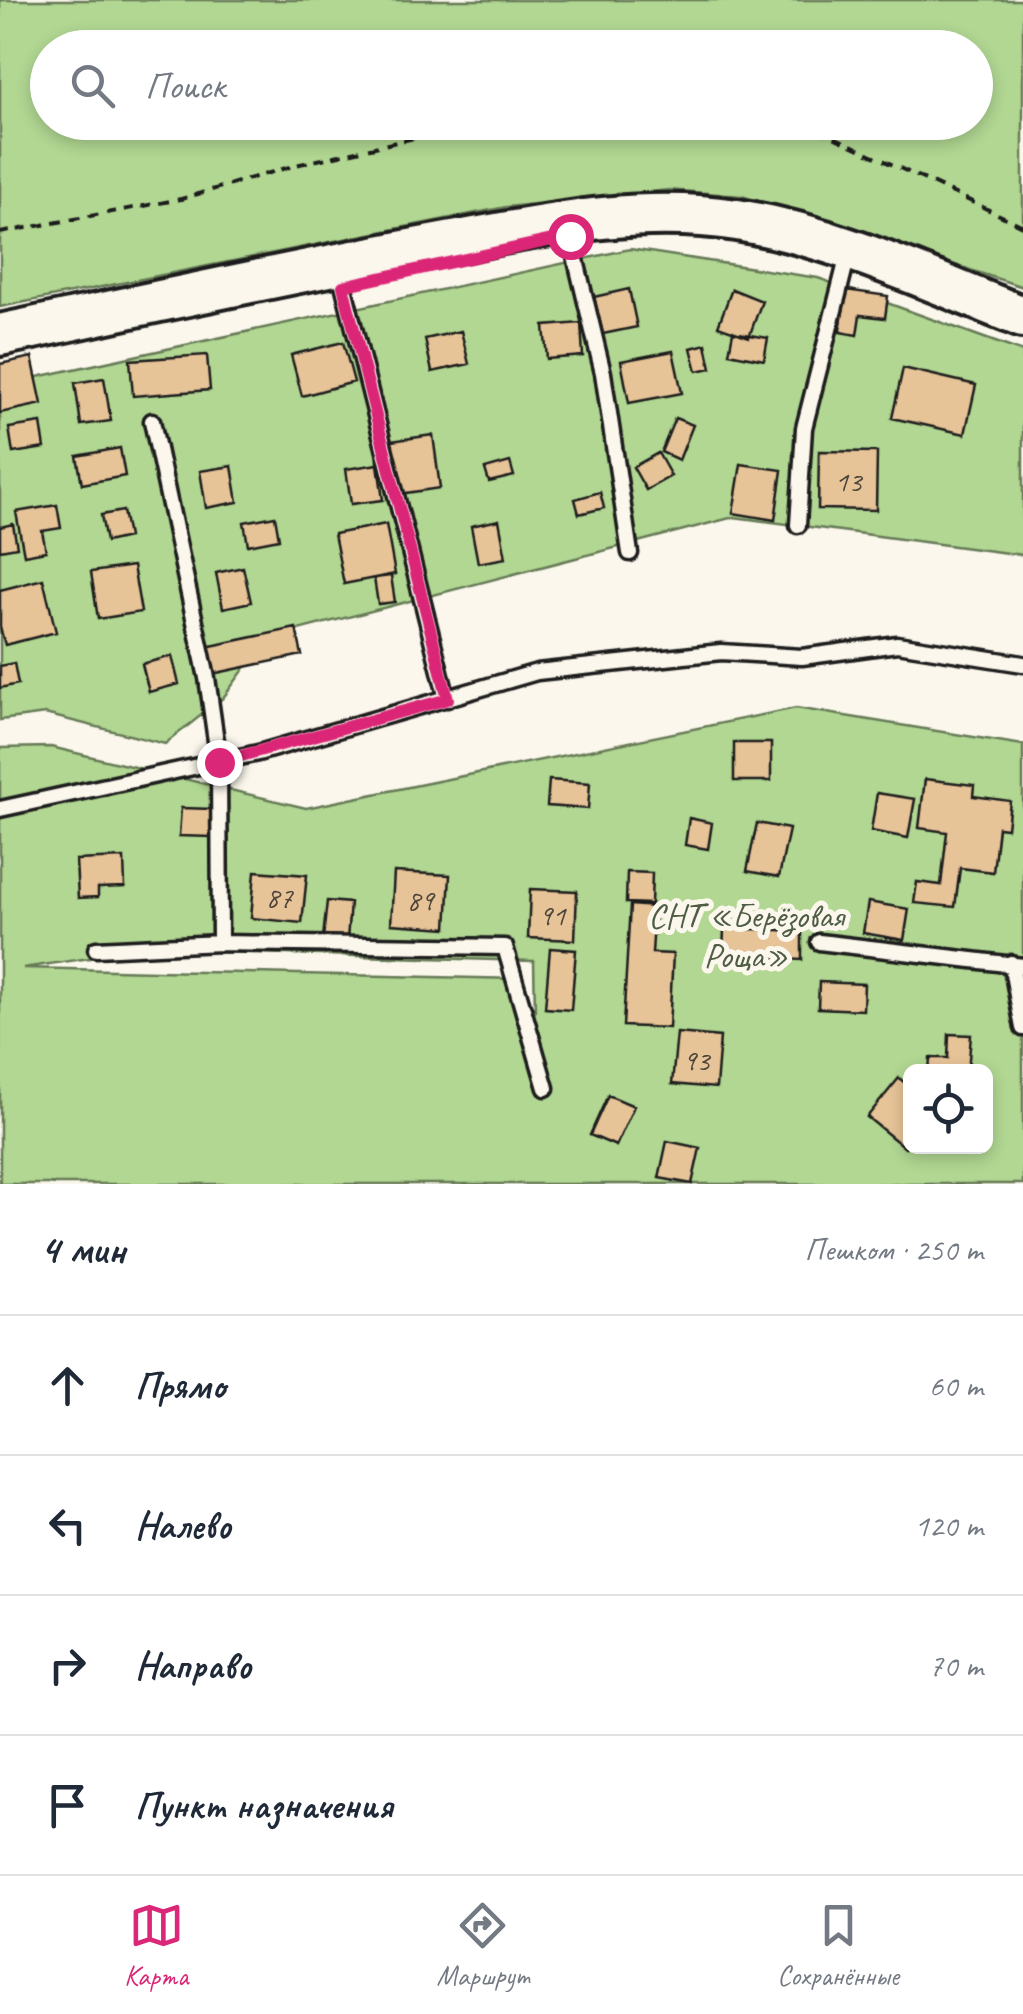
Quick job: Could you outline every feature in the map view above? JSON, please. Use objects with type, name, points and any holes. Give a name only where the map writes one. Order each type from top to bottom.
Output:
[{"type":"street","points":[[0,335],[338,263],[567,222],[664,212],[738,220],[804,235],[1023,317]]},
{"type":"lane","points":[[567,222],[603,373],[630,553]]},
{"type":"lane","points":[[798,525],[804,428],[850,250]]},
{"type":"lane","points":[[338,263],[448,699]]},
{"type":"lane","points":[[152,421],[207,678],[219,762],[220,942]]},
{"type":"lane","points":[[0,809],[219,762],[537,672],[722,652],[802,657],[897,644],[1023,664]]},
{"type":"lane","points":[[96,949],[220,942],[505,947],[546,1088]]},
{"type":"lane","points":[[820,942],[1017,965],[1023,1028]]},
{"type":"path","points":[[0,233],[181,199],[407,140]]},
{"type":"path","points":[[840,140],[1023,226]]},
{"type":"green space","points":[[0,0],[1023,0],[1023,287],[742,196],[669,190],[506,207],[0,307]]},
{"type":"green space","points":[[630,249],[818,278],[1023,352],[1023,555],[734,517],[267,638],[223,698],[165,744],[45,714],[0,720],[0,385]]},
{"type":"green space","name":"СНТ «Берёзовая Роща»","points":[[796,708],[1023,745],[1023,1184],[0,1184],[0,748],[51,747],[306,808]],"holes":[[[143,950],[534,961],[535,1013],[520,979],[23,968]]]},
{"type":"building","points":[[629,289],[637,327],[603,334],[594,297]]},
{"type":"building","points":[[732,289],[762,301],[749,337],[718,326]]},
{"type":"building","points":[[846,290],[888,296],[885,318],[860,315],[857,335],[840,332]]},
{"type":"building","points":[[581,323],[583,356],[547,359],[544,326]]},
{"type":"building","points":[[461,331],[469,364],[432,372],[425,339]]},
{"type":"building","points":[[733,332],[768,338],[764,360],[729,353]]},
{"type":"building","points":[[343,342],[354,382],[302,396],[291,355]]},
{"type":"building","points":[[706,344],[711,368],[697,371],[691,348]]},
{"type":"building","points":[[673,351],[682,393],[629,403],[621,361]]},
{"type":"building","points":[[207,355],[210,390],[133,396],[130,360]]},
{"type":"building","points":[[32,357],[42,404],[0,413],[0,364]]},
{"type":"building","points":[[903,368],[976,385],[965,434],[892,418]]},
{"type":"building","points":[[104,378],[111,421],[81,425],[75,383]]},
{"type":"building","points":[[675,418],[693,425],[679,460],[661,452]]},
{"type":"building","points":[[41,423],[45,448],[13,453],[9,428]]},
{"type":"building","points":[[433,435],[440,488],[399,494],[391,441]]},
{"type":"building","points":[[120,448],[125,476],[82,484],[77,456]]},
{"type":"building","points":[[819,451],[877,452],[876,510],[818,509]]},
{"type":"building","points":[[658,453],[671,476],[646,490],[633,467]]},
{"type":"building","points":[[510,462],[514,476],[489,482],[485,469]]},
{"type":"building","points":[[378,464],[383,500],[351,504],[346,469]]},
{"type":"building","points":[[741,464],[782,470],[775,520],[733,513]]},
{"type":"building","points":[[232,466],[238,502],[206,508],[200,471]]},
{"type":"building","points":[[600,492],[604,508],[579,514],[575,499]]},
{"type":"building","points":[[57,505],[61,528],[42,531],[46,551],[24,555],[16,512]]},
{"type":"building","points":[[123,511],[128,537],[106,542],[101,515]]},
{"type":"building","points":[[275,516],[279,539],[248,545],[244,522]]},
{"type":"building","points":[[499,520],[506,558],[478,563],[471,526]]},
{"type":"building","points":[[13,524],[17,547],[0,550],[0,527]]},
{"type":"building","points":[[386,524],[395,574],[344,584],[334,534]]},
{"type":"building","points":[[133,566],[141,612],[98,619],[91,572]]},
{"type":"building","points":[[243,567],[251,602],[223,608],[216,573]]},
{"type":"building","points":[[391,576],[395,602],[378,604],[374,578]]},
{"type":"building","points":[[43,579],[56,632],[5,645],[0,627],[0,590]]},
{"type":"building","points":[[296,628],[302,655],[212,674],[206,647]]},
{"type":"building","points":[[172,656],[179,684],[149,692],[142,664]]},
{"type":"building","points":[[14,663],[18,684],[0,688],[0,666]]},
{"type":"building","points":[[734,743],[771,743],[771,781],[734,781]]},
{"type":"building","points":[[925,779],[974,785],[973,796],[1010,801],[1007,828],[998,827],[993,872],[960,868],[955,907],[914,903],[917,882],[941,885],[947,832],[919,828]]},
{"type":"building","points":[[549,780],[590,783],[588,809],[547,806]]},
{"type":"building","points":[[877,793],[915,799],[908,838],[871,831]]},
{"type":"building","points":[[181,808],[213,809],[212,837],[179,836]]},
{"type":"building","points":[[689,818],[712,823],[708,849],[685,845]]},
{"type":"building","points":[[757,823],[789,829],[779,877],[747,871]]},
{"type":"building","points":[[124,858],[125,887],[98,888],[98,897],[78,898],[76,860]]},
{"type":"building","points":[[255,871],[307,875],[302,923],[251,918]]},
{"type":"building","points":[[394,872],[450,875],[447,928],[391,924]]},
{"type":"building","points":[[627,872],[652,873],[651,904],[626,903]]},
{"type":"building","points":[[530,889],[577,891],[575,940],[528,938]]},
{"type":"building","points":[[327,901],[350,903],[347,940],[323,938]]},
{"type":"building","points":[[868,902],[909,909],[904,940],[863,933]]},
{"type":"building","points":[[630,905],[655,907],[652,953],[673,954],[669,1028],[623,1026]]},
{"type":"building","points":[[724,928],[802,931],[802,960],[723,956]]},
{"type":"building","points":[[550,948],[576,950],[571,1010],[545,1008]]},
{"type":"building","points":[[819,982],[864,984],[863,1010],[818,1008]]},
{"type":"building","points":[[677,1033],[720,1037],[716,1088],[672,1084]]},
{"type":"building","points":[[949,1034],[971,1035],[969,1064],[930,1064],[930,1058],[948,1058]]},
{"type":"building","points":[[899,1078],[903,1081],[903,1146],[867,1117]]},
{"type":"building","points":[[608,1095],[634,1106],[616,1146],[590,1135]]},
{"type":"building","points":[[667,1141],[700,1148],[692,1184],[659,1178]]},
{"type":"route","points":[[219,762],[448,699],[343,286],[570,236]]}]
